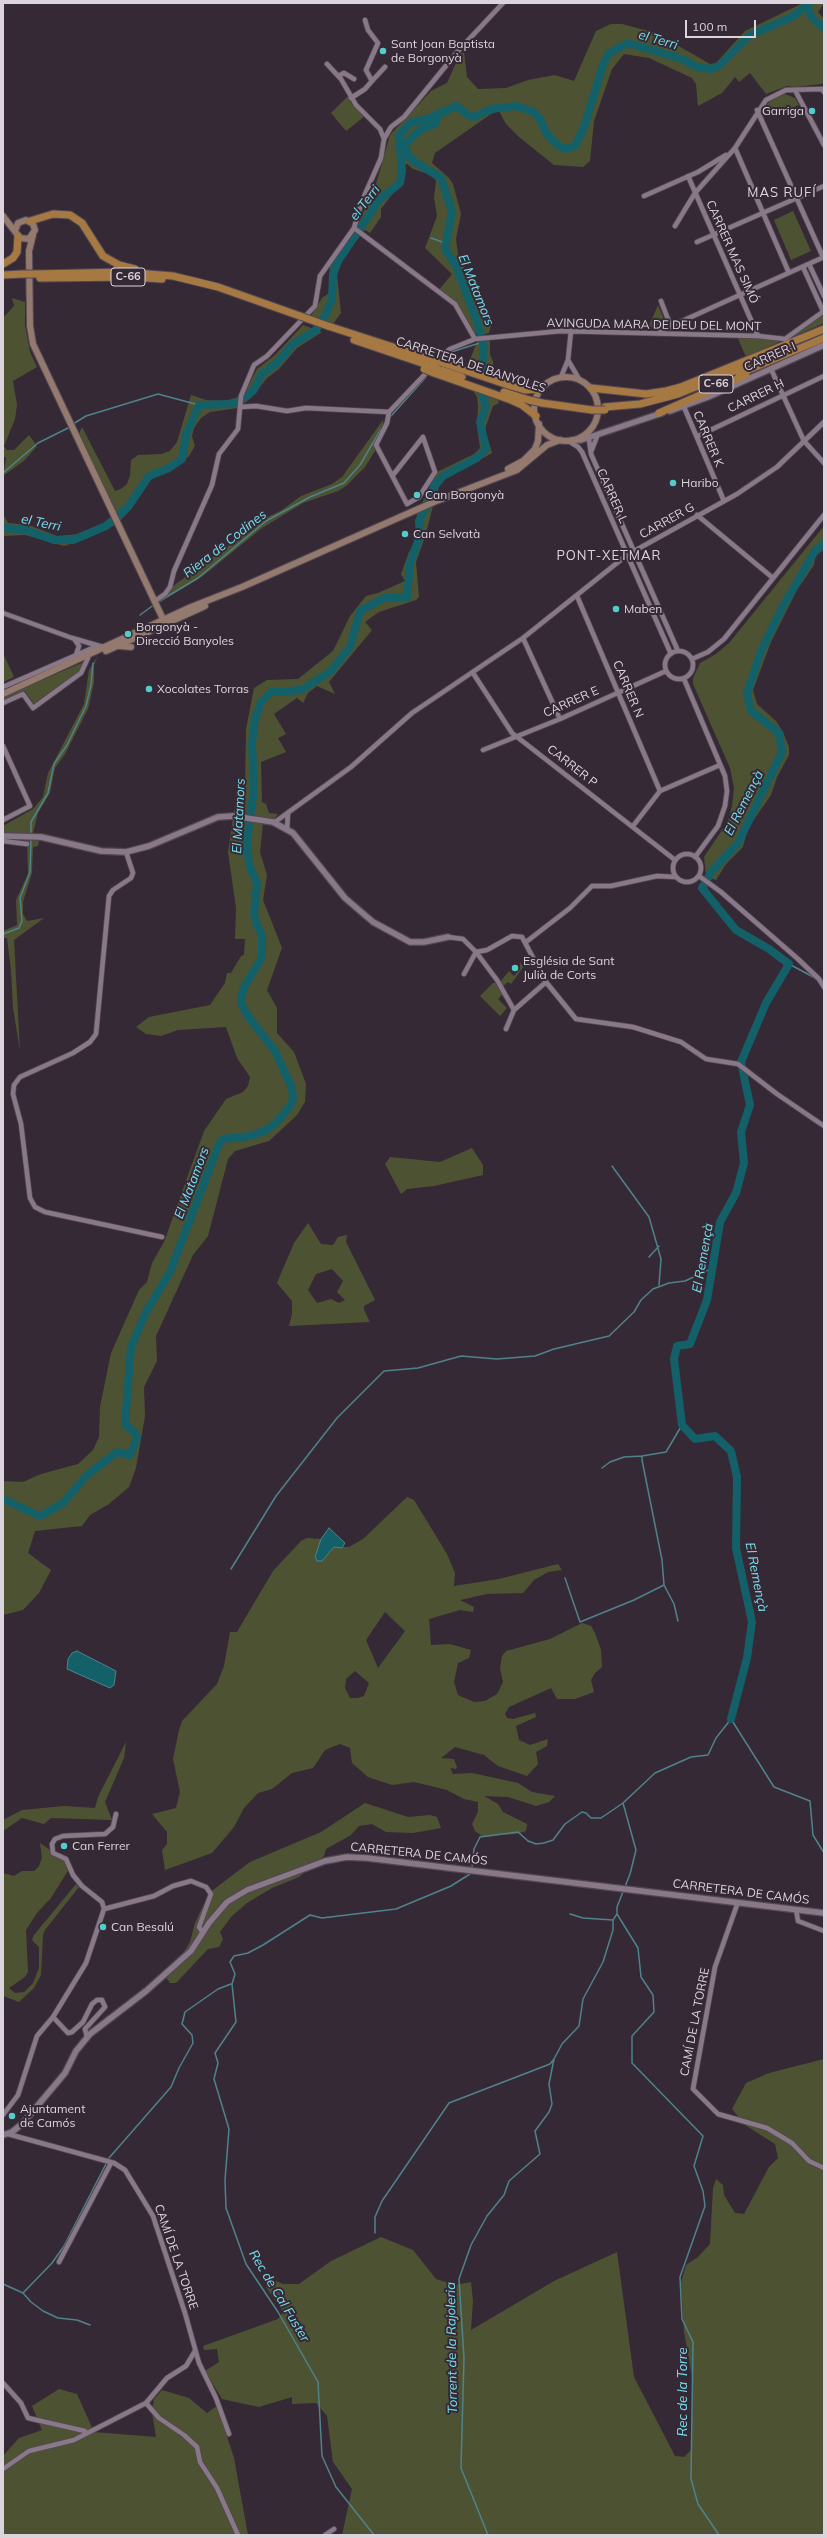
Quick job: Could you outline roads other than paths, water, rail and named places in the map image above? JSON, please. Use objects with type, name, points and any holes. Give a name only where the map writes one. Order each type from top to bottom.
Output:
[{"type":"highway","points":[[30,221],[53,214],[70,215],[82,223],[98,250],[110,261],[150,273]]},
{"type":"highway","points":[[3,264],[13,258],[17,252],[18,236]]},
{"type":"highway","name":"C-66","points":[[36,276],[150,273],[207,284],[386,351],[429,364],[529,399],[592,409],[639,408],[671,401],[824,336]]},
{"type":"highway","name":"C-66","points":[[3,275],[127,277],[170,280],[220,292],[299,318]]},
{"type":"highway","name":"C-66","points":[[3,279],[23,276]]},
{"type":"highway","points":[[327,328],[358,337],[429,364]]},
{"type":"highway","points":[[591,388],[646,394],[666,391],[824,336]]},
{"type":"highway","points":[[659,414],[714,390],[824,336]]},
{"type":"highway","name":"C-66","points":[[605,409],[656,400],[696,388],[824,336]]},
{"type":"highway","points":[[438,368],[525,390],[542,389]]},
{"type":"highway","points":[[438,368],[512,400],[522,405],[536,416]]},
{"type":"main road","points":[[4,216],[20,221],[30,221],[34,227],[29,251],[30,326],[33,344],[163,618]]},
{"type":"main road","points":[[4,216],[29,251]]},
{"type":"main road","points":[[18,236],[20,221]]},
{"type":"main road","points":[[18,236],[33,235]]},
{"type":"main road","points":[[3,694],[100,647],[144,632],[410,512],[517,470],[547,445],[588,435],[595,422],[598,411],[596,399],[591,388],[579,379],[561,377],[554,379],[542,389],[535,402],[536,416],[539,424],[548,434],[567,440]]},
{"type":"main road","points":[[446,497],[523,461],[530,456],[538,441],[539,424]]},
{"type":"main road","points":[[76,658],[88,658],[116,646],[129,643],[163,618],[242,587]]},
{"type":"main road","points":[[163,618],[200,608]]},
{"type":"main road","points":[[100,647],[129,643],[144,632]]},
{"type":"street","points":[[155,601],[165,594],[170,587],[174,571],[212,485],[219,454],[238,429],[241,396],[254,365],[267,356],[315,306],[320,276],[354,228],[362,201],[381,158],[384,139],[391,127],[404,117],[458,52],[503,3]]},
{"type":"street","points":[[365,20],[368,30],[378,43],[366,70],[372,81]]},
{"type":"street","points":[[327,64],[338,76],[351,98],[380,129],[384,139]]},
{"type":"street","points":[[351,98],[372,81],[385,67]]},
{"type":"street","points":[[338,76],[344,73],[354,80]]},
{"type":"street","points":[[675,226],[695,193],[735,148],[757,110],[766,100],[786,90],[796,92],[809,89],[822,89],[824,92]]},
{"type":"street","points":[[796,92],[824,145]]},
{"type":"street","points":[[657,332],[671,327],[823,257],[757,110]]},
{"type":"street","points":[[644,196],[717,162],[735,148]]},
{"type":"street","points":[[735,148],[789,272]]},
{"type":"street","name":"CARRER MAS SIMÓ","points":[[688,176],[741,294],[758,336]]},
{"type":"street","points":[[697,242],[715,236],[824,186]]},
{"type":"street","points":[[354,228],[455,304],[476,339]]},
{"type":"street","points":[[809,264],[824,296]]},
{"type":"street","points":[[804,266],[824,311]]},
{"type":"street","points":[[661,301],[671,327]]},
{"type":"street","name":"AVINGUDA MARA DE DEU DEL MONT","points":[[389,412],[445,354],[476,339],[571,331],[657,332],[758,336],[785,339],[824,311]]},
{"type":"street","points":[[561,377],[568,360],[571,331]]},
{"type":"street","name":"CARRER I","points":[[588,435],[598,434],[684,407],[771,369],[824,336]]},
{"type":"street","points":[[568,360],[579,379]]},
{"type":"street","points":[[771,369],[784,394],[804,441],[824,463]]},
{"type":"street","name":"CARRER H","points":[[698,436],[824,376]]},
{"type":"street","points":[[241,407],[256,406],[287,411],[306,408],[389,412],[387,423],[376,445],[393,475],[410,512]]},
{"type":"street","name":"CARRER K","points":[[684,407],[698,436],[724,500]]},
{"type":"street","name":"CARRER G","points":[[272,822],[288,813],[351,767],[412,713],[523,638],[627,555],[724,500],[777,466],[824,422]]},
{"type":"street","points":[[591,454],[593,442],[598,434]]},
{"type":"street","name":"CARRER L","points":[[588,435],[591,454],[632,552],[678,651]]},
{"type":"street","points":[[393,475],[423,437],[435,472],[419,497],[407,504]]},
{"type":"street","name":"CARRER L","points":[[567,440],[578,446],[582,452],[671,654]]},
{"type":"street","points":[[697,515],[773,578]]},
{"type":"street","points":[[692,659],[708,652],[724,639],[824,515]]},
{"type":"street","name":"CARRER N","points":[[577,596],[660,791]]},
{"type":"street","points":[[3,612],[100,647]]},
{"type":"street","points":[[3,687],[76,658],[79,646],[72,638]]},
{"type":"street","points":[[523,638],[560,719]]},
{"type":"street","points":[[678,651],[685,652],[692,659],[694,668],[684,679],[673,678],[666,671],[666,660],[671,654],[678,651]]},
{"type":"street","points":[[3,703],[23,694],[33,708],[81,673],[88,658]]},
{"type":"street","name":"CARRER E","points":[[484,750],[560,719],[666,671]]},
{"type":"street","name":"CARRER P","points":[[473,673],[516,736],[675,860]]},
{"type":"street","points":[[684,679],[726,776],[727,791],[725,806],[718,826],[695,857]]},
{"type":"street","points":[[3,746],[5,755],[30,806],[3,820]]},
{"type":"street","points":[[633,826],[660,791],[720,765]]},
{"type":"street","points":[[287,829],[288,813]]},
{"type":"street","points":[[3,840],[25,836],[64,841],[101,851],[126,852],[149,846],[215,817],[233,816],[272,822],[287,829],[300,840],[345,898],[373,922],[410,942],[424,942],[448,937],[462,939],[476,952],[497,980],[514,1010]]},
{"type":"street","points":[[3,840],[27,844]]},
{"type":"street","points":[[126,852],[133,873],[131,878],[113,890],[109,896],[96,1034],[90,1042],[73,1053],[20,1077],[14,1085],[13,1094],[21,1124],[30,1198],[36,1207],[162,1237]]},
{"type":"street","points":[[526,942],[570,908],[592,886],[611,886],[656,876],[676,877],[685,882],[690,882],[699,876],[701,866],[695,857],[684,854],[675,860],[673,872],[676,877]]},
{"type":"street","points":[[699,876],[714,886],[798,959],[824,987]]},
{"type":"street","points":[[464,974],[476,952],[516,935],[522,937],[546,982],[576,1020],[633,1027],[681,1042],[706,1059],[738,1064],[777,1094],[824,1126]]},
{"type":"street","points":[[506,1029],[514,1010],[546,982]]},
{"type":"street","points":[[3,2115],[18,2095],[37,2036],[53,2017],[89,1957],[95,1931],[104,1909],[102,1902],[82,1886],[73,1875],[66,1859],[53,1854],[52,1844],[54,1839],[63,1836],[105,1834],[113,1827],[116,1814]]},
{"type":"street","name":"CARRETERA DE CAMÓS","points":[[6,2135],[15,2130],[61,2078],[87,2037],[184,1958],[220,1910],[247,1890],[339,1858],[367,1858],[824,1913]]},
{"type":"street","points":[[104,1909],[154,1896],[173,1886],[191,1881],[210,1890],[211,1894],[199,1927],[203,1933]]},
{"type":"street","name":"CAMÍ DE LA TORRE","points":[[738,1902],[715,1967],[693,2089],[718,2114],[767,2128],[792,2143],[809,2161],[824,2168]]},
{"type":"street","points":[[799,1910],[798,1921],[824,1931]]},
{"type":"street","points":[[53,2017],[68,2033],[72,2032],[83,2022],[92,2004],[97,2000],[102,2000],[105,2007],[85,2029],[87,2037]]},
{"type":"street","points":[[15,2130],[21,2138]]},
{"type":"street","name":"CAMÍ DE LA TORRE","points":[[6,2135],[111,2163],[125,2170],[148,2205],[199,2363],[216,2398],[229,2434]]},
{"type":"street","points":[[59,2262],[111,2163]]},
{"type":"street","points":[[3,2469],[29,2452],[40,2447],[60,2445],[146,2403],[167,2378],[186,2366],[193,2358],[196,2350]]},
{"type":"street","points":[[3,2382],[21,2403],[28,2418],[85,2431],[87,2433]]},
{"type":"street","points":[[146,2403],[159,2418],[184,2435],[196,2447],[200,2462],[217,2488],[238,2535]]},
{"type":"street","points":[[325,2535],[334,2529]]},
{"type":"water","points":[[329,1528],[345,1543],[342,1548],[334,1547],[322,1561],[317,1561],[315,1557],[321,1539]]},
{"type":"water","points":[[77,1651],[116,1671],[114,1685],[110,1688],[67,1669],[68,1659],[72,1653]]},
{"type":"waterway","name":"el Terri","points":[[3,528],[25,530],[54,540],[73,540],[106,526],[128,507],[149,476],[169,468],[182,459],[186,435],[199,405],[230,404],[237,402],[253,391],[262,374],[278,362],[293,344],[315,331],[325,316],[332,299],[333,274],[338,261],[380,199],[400,183],[402,171],[399,135],[410,123],[430,118],[456,106],[468,115],[474,117],[491,109],[516,106],[534,112],[540,119],[547,134],[556,144],[565,149],[575,146],[584,127],[603,65],[609,53],[628,43],[682,59],[697,67],[711,69],[719,66],[750,35],[792,17],[810,3]]},
{"type":"waterway","name":"El Remençà","points":[[807,6],[812,18],[824,28]]},
{"type":"waterway","name":"El Matamors","points":[[438,113],[436,123],[420,130],[406,143],[405,149],[412,160],[441,178],[452,211],[445,249],[455,264],[477,321],[484,347],[482,370]]},
{"type":"waterway","points":[[431,238],[445,243]]},
{"type":"waterway","name":"Riera de Codines","points":[[444,358],[451,352],[483,342]]},
{"type":"waterway","name":"Riera de Codines","points":[[391,416],[426,377]]},
{"type":"waterway","name":"El Matamors","points":[[3,1499],[37,1515],[42,1515],[63,1503],[87,1475],[117,1452],[130,1455],[137,1438],[135,1433],[125,1424],[131,1347],[146,1312],[170,1272],[219,1144],[223,1139],[251,1136],[266,1130],[275,1124],[290,1106],[293,1099],[292,1088],[275,1051],[248,1016],[241,1003],[243,989],[262,957],[262,935],[256,923],[254,913],[257,883],[249,865],[247,841],[254,788],[252,743],[255,719],[261,702],[271,692],[286,692],[303,689],[331,671],[350,647],[360,611],[384,598],[407,597],[410,563],[420,536],[419,521],[431,499],[434,486],[443,476],[477,458],[486,449],[480,422],[486,407],[482,393]]},
{"type":"waterway","points":[[73,424],[86,416],[158,394],[199,405]]},
{"type":"waterway","points":[[3,473],[38,443],[70,427]]},
{"type":"waterway","name":"Riera de Codines","points":[[158,602],[198,578],[266,521],[310,497],[344,483],[360,465],[381,429]]},
{"type":"waterway","name":"El Remençà","points":[[731,1719],[747,1658],[752,1622],[736,1548],[737,1477],[731,1451],[715,1436],[695,1439],[682,1425],[674,1359],[677,1346],[690,1344],[707,1300],[720,1222],[736,1193],[744,1163],[741,1132],[750,1105],[741,1062],[766,1003],[789,964],[769,949],[736,930],[702,888],[712,871],[738,843],[782,752],[779,733],[751,711],[747,693],[761,651],[782,608],[815,551],[824,544]]},
{"type":"waterway","name":"Riera de Codines","points":[[140,615],[155,604]]},
{"type":"waterway","name":"Riera de Codines","points":[[31,833],[31,822],[48,793],[54,764],[67,745],[86,706],[91,685],[93,663]]},
{"type":"waterway","name":"Riera de Codines","points":[[3,934],[19,928],[22,921],[20,898],[30,872],[31,839]]},
{"type":"waterway","points":[[789,964],[817,979]]},
{"type":"waterway","points":[[612,1166],[649,1217],[661,1259],[659,1285]]},
{"type":"waterway","points":[[649,1257],[659,1246]]},
{"type":"waterway","points":[[231,1569],[276,1496],[337,1418],[384,1371],[418,1368],[461,1356],[497,1359],[535,1356],[554,1349],[609,1336],[634,1312],[641,1300],[653,1289],[669,1283],[685,1281],[713,1268]]},
{"type":"waterway","points":[[678,1621],[674,1604],[664,1585],[662,1560],[642,1456],[666,1452],[682,1425]]},
{"type":"waterway","points":[[602,1468],[610,1462],[624,1457],[642,1456]]},
{"type":"waterway","points":[[565,1578],[580,1622],[634,1600],[664,1585]]},
{"type":"waterway","name":"Rec de Cal Fuster","points":[[472,1867],[474,1849],[480,1837],[518,1832],[528,1841],[536,1844],[544,1843],[553,1840],[565,1824],[582,1812],[586,1813],[591,1818],[601,1818],[623,1803],[655,1773],[691,1757],[708,1755],[716,1738],[731,1719],[774,1787],[810,1801],[813,1835],[824,1853]]},
{"type":"waterway","name":"Torrent de la Rajoleria","points":[[488,2535],[461,2468],[464,2358],[459,2279],[471,2245],[487,2216],[504,2195],[509,2181],[540,2154],[535,2131],[549,2112],[552,2104],[549,2084],[554,2059],[562,2044],[579,2026],[583,1999],[603,1962],[613,1930],[613,1920],[617,1914],[617,1907],[630,1874],[636,1850],[623,1803]]},
{"type":"waterway","name":"Rec de Cal Fuster","points":[[374,2535],[336,2487],[322,2456],[318,2382],[278,2312],[246,2264],[226,2208],[225,2180],[229,2129],[214,2079],[218,2063],[215,2053],[236,2022],[232,1984],[235,1974],[230,1962],[234,1956],[248,1953],[263,1945],[310,1915],[322,1918],[396,1909],[451,1886],[470,1874]]},
{"type":"waterway","points":[[570,1914],[583,1918],[613,1920]]},
{"type":"waterway","name":"Rec de la Torre","points":[[617,1914],[638,1948],[641,1977],[653,1995],[654,2012],[632,2036],[632,2063],[703,2136],[694,2166],[703,2191],[705,2206],[680,2277],[682,2319],[693,2342],[691,2479],[698,2504],[719,2535]]},
{"type":"waterway","points":[[23,2293],[52,2263],[64,2246],[109,2158],[171,2087],[179,2068],[193,2043],[192,2035],[182,2024],[185,2012],[218,1989],[231,1984]]},
{"type":"waterway","points":[[375,2233],[375,2217],[382,2201],[449,2103],[550,2064],[554,2059]]},
{"type":"waterway","points":[[3,2284],[23,2293],[31,2302],[43,2311],[58,2318],[77,2320],[90,2325]]},
{"type":"place","name":"Sant Joan Baptista de Borgonyà","points":[[383,51]]},
{"type":"place","name":"Garriga","points":[[812,111]]},
{"type":"place","name":"Haribo","points":[[673,483]]},
{"type":"place","name":"Can Borgonyà","points":[[417,495]]},
{"type":"place","name":"Can Selvatà","points":[[405,534]]},
{"type":"place","name":"Maben","points":[[616,609]]},
{"type":"place","name":"Borgonyà - Direcció Banyoles","points":[[128,634]]},
{"type":"place","name":"Xocolates Torras","points":[[149,689]]},
{"type":"place","name":"Església de Sant Julià de Corts","points":[[515,968]]},
{"type":"place","name":"Can Ferrer","points":[[64,1846]]},
{"type":"place","name":"Can Besalú","points":[[103,1927]]},
{"type":"place","name":"Ajuntament de Camós","points":[[12,2116]]},
{"type":"district","name":"MAS RUFÍ","points":[[782,193]]},
{"type":"district","name":"PONT-XETMAR","points":[[609,556]]}]
